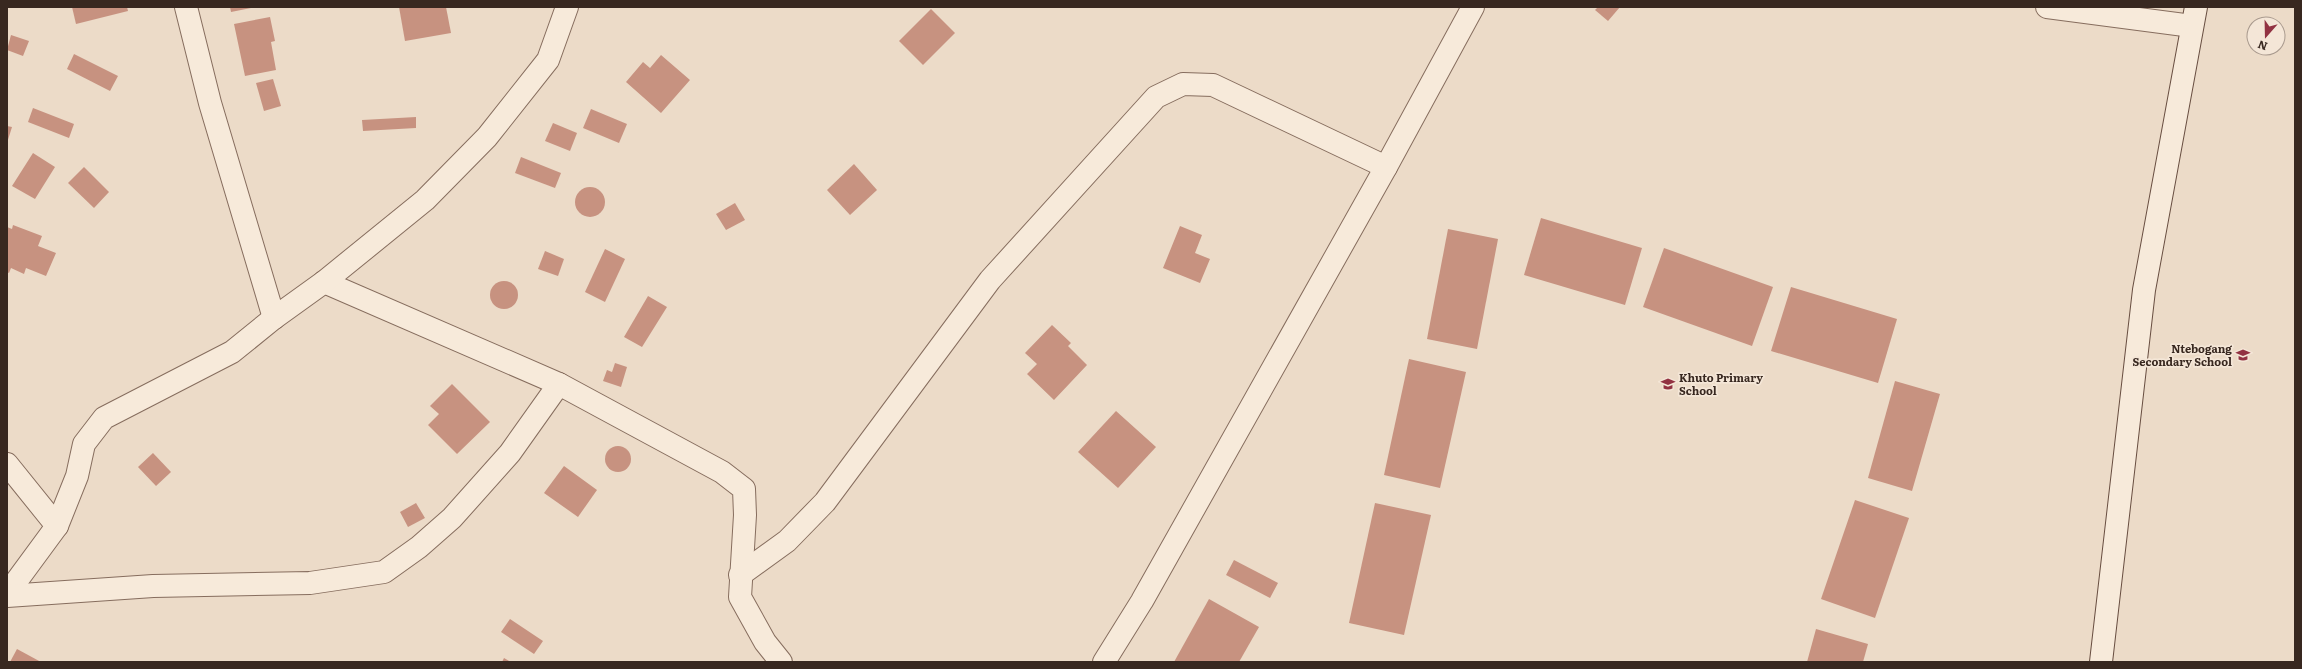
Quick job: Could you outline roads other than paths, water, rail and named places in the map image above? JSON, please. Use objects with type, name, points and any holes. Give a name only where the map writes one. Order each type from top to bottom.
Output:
[{"type":"street","points":[[186,7],[210,103],[274,318]]},
{"type":"street","points":[[7,595],[57,526],[77,476],[84,444],[104,418],[232,352],[274,318],[324,282],[426,200],[487,137],[548,60],[568,7]]},
{"type":"street","points":[[1104,662],[1142,601],[1386,167],[1473,7]]},
{"type":"street","points":[[2047,7],[2194,17],[2144,290],[2101,662]]},
{"type":"street","points":[[740,574],[787,541],[825,502],[990,280],[1156,97],[1183,84],[1213,85],[1386,167]]},
{"type":"street","points":[[324,282],[559,384],[722,472],[744,489],[745,515],[740,574],[740,597],[765,642],[781,662]]},
{"type":"street","points":[[7,595],[153,586],[310,583],[384,572],[419,547],[452,518],[510,452],[559,384]]},
{"type":"street","points":[[7,464],[57,526]]},
{"type":"place","name":"Ntebogang Secondary School","points":[[2243,355]]},
{"type":"place","name":"Khuto Primary School","points":[[1668,384]]}]
